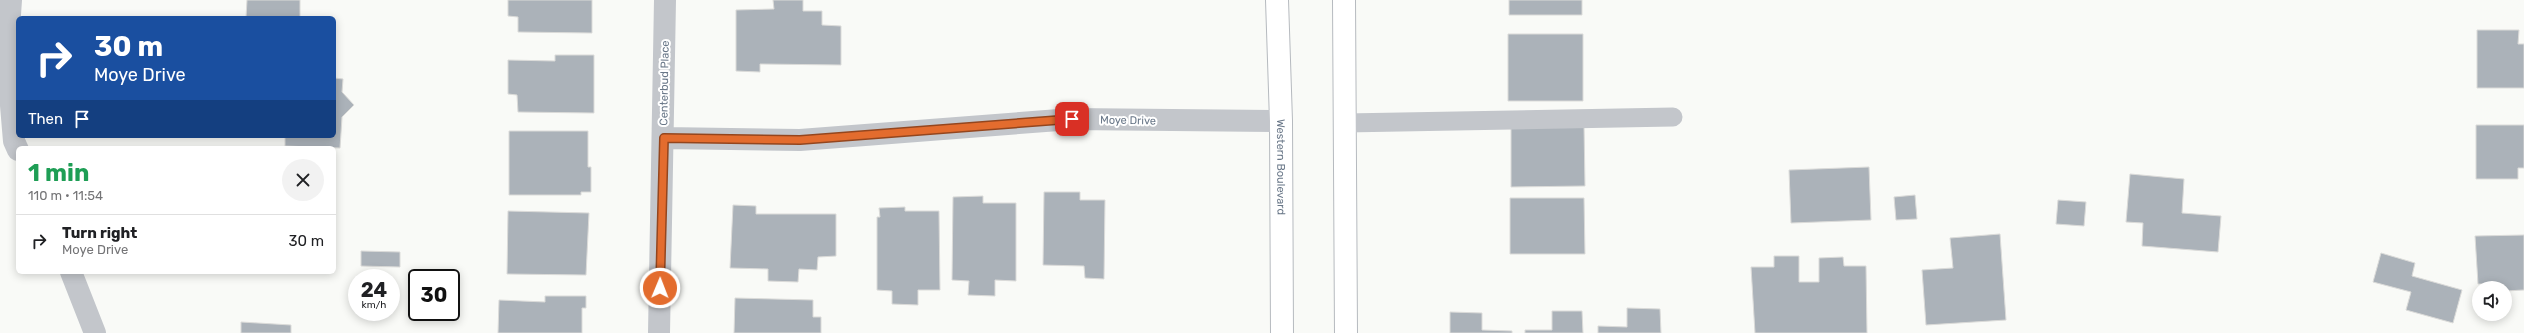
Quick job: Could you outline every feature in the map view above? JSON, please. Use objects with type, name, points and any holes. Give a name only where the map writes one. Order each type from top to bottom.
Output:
[{"type":"main road","name":"Western Boulevard","points":[[1277,0],[1281,121],[1282,333]]},
{"type":"main road","points":[[1344,0],[1346,333]]},
{"type":"street","points":[[11,0],[7,58],[14,141],[16,146]]},
{"type":"street","name":"Centerbud Place","points":[[659,333],[664,138],[665,0]]},
{"type":"street","name":"Moye Drive","points":[[664,138],[800,140],[1072,119],[1281,121]]},
{"type":"street","points":[[72,274],[95,333]]},
{"type":"lane","points":[[1345,123],[1673,117]]},
{"type":"building","points":[[247,0],[300,0],[300,16],[246,16]]},
{"type":"building","points":[[508,0],[592,0],[592,33],[518,32],[518,17],[508,16]]},
{"type":"building","points":[[773,0],[803,0],[803,11],[822,11],[822,25],[841,26],[841,65],[760,64],[760,72],[736,71],[736,10],[774,9]]},
{"type":"building","points":[[1509,0],[1582,0],[1582,15],[1509,15]]},
{"type":"building","points":[[2477,30],[2519,30],[2518,44],[2524,44],[2524,88],[2477,88]]},
{"type":"building","points":[[1508,34],[1583,34],[1583,101],[1508,101]]},
{"type":"building","points":[[555,55],[594,55],[594,113],[518,112],[517,95],[508,94],[508,60],[555,61]]},
{"type":"building","points":[[336,78],[343,79],[342,92],[354,105],[342,117],[340,148],[336,148],[336,146],[285,146],[285,138],[336,138]]},
{"type":"building","points":[[2476,125],[2524,125],[2524,168],[2518,168],[2518,179],[2476,179]]},
{"type":"building","points":[[1584,126],[1585,186],[1511,187],[1511,127]]},
{"type":"building","points":[[509,131],[588,131],[588,167],[591,167],[591,192],[581,192],[581,195],[509,195]]},
{"type":"building","points":[[1869,167],[1871,220],[1791,223],[1789,170]]},
{"type":"building","points":[[2130,174],[2184,179],[2182,213],[2221,216],[2218,252],[2142,246],[2143,223],[2126,222]]},
{"type":"building","points":[[1044,192],[1080,192],[1080,200],[1105,200],[1104,279],[1085,278],[1084,266],[1043,265]]},
{"type":"building","points":[[1915,195],[1917,219],[1896,220],[1894,197]]},
{"type":"building","points":[[983,196],[983,203],[1016,203],[1016,281],[995,280],[995,296],[968,295],[969,281],[952,280],[953,197]]},
{"type":"building","points":[[1510,198],[1584,198],[1585,254],[1510,254]]},
{"type":"building","points":[[2058,200],[2086,202],[2084,226],[2056,224]]},
{"type":"building","points":[[733,205],[756,206],[756,214],[836,214],[836,256],[818,257],[817,270],[799,269],[798,282],[768,281],[768,269],[730,268]]},
{"type":"building","points":[[905,207],[905,211],[939,211],[940,290],[918,290],[918,305],[892,304],[892,291],[877,290],[877,217],[880,217],[879,208]]},
{"type":"building","points":[[508,211],[589,213],[586,275],[507,274]]},
{"type":"building","points":[[2000,234],[2006,320],[1926,325],[1922,270],[1953,268],[1950,238]]},
{"type":"building","points":[[2524,235],[2524,290],[2512,291],[2512,281],[2478,281],[2475,236]]},
{"type":"building","points":[[361,251],[400,252],[400,267],[361,266]]},
{"type":"building","points":[[2381,253],[2415,263],[2412,276],[2462,290],[2453,323],[2406,310],[2411,292],[2373,282]]},
{"type":"building","points":[[1774,256],[1799,256],[1799,282],[1819,282],[1819,258],[1843,257],[1844,266],[1866,266],[1867,333],[1755,333],[1751,267],[1774,267]]},
{"type":"building","points":[[545,296],[586,296],[586,308],[582,308],[582,333],[498,333],[499,300],[545,302]]},
{"type":"building","points":[[735,298],[813,300],[813,317],[821,317],[821,333],[734,333]]},
{"type":"building","points":[[1627,308],[1660,309],[1661,333],[1598,333],[1598,326],[1627,327]]},
{"type":"building","points":[[1552,311],[1582,311],[1583,333],[1525,333],[1525,330],[1552,330]]},
{"type":"building","points":[[1450,312],[1482,313],[1482,330],[1512,331],[1512,333],[1450,333]]},
{"type":"building","points":[[241,322],[291,325],[291,333],[241,333]]},
{"type":"route","points":[[660,288],[664,138],[800,140],[1072,119]]}]
